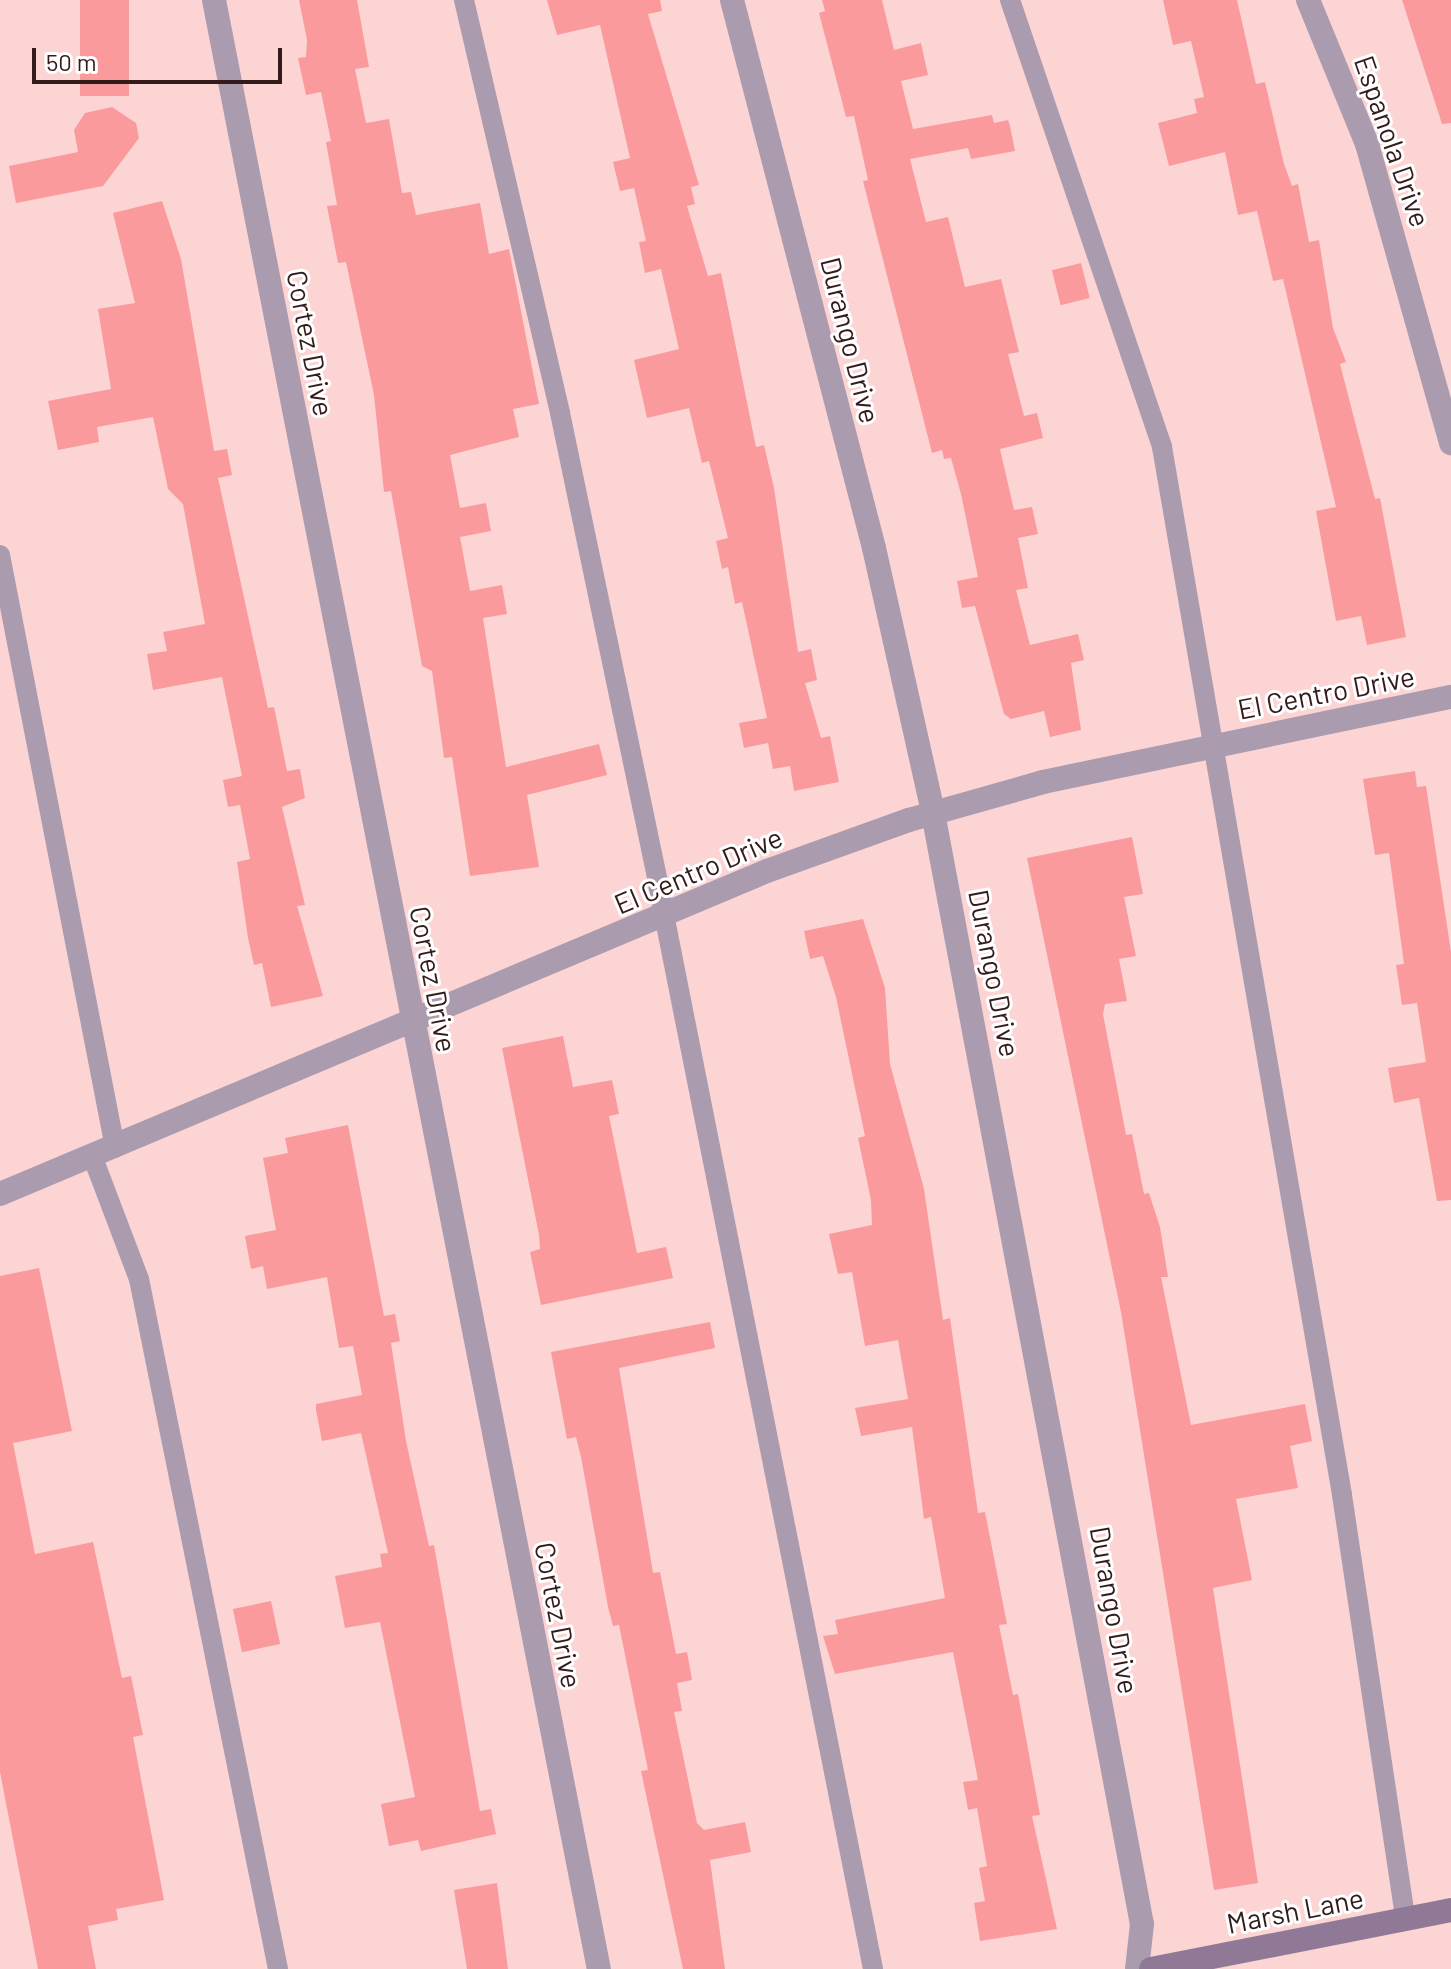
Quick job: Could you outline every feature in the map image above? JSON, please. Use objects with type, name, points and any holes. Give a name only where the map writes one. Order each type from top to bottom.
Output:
[{"type":"main road","name":"Marsh Lane","points":[[1151,1969],[1451,1910]]},
{"type":"street","name":"Cortez Drive","points":[[214,0],[599,1969]]},
{"type":"street","name":"Durango Drive","points":[[732,0],[874,548],[933,813],[1142,1924],[1137,1969]]},
{"type":"street","name":"Espanola Drive","points":[[1308,0],[1367,144],[1451,443]]},
{"type":"street","name":"El Centro Drive","points":[[0,1194],[104,1153],[767,871],[933,813],[1212,745],[1451,697]]},
{"type":"lane","points":[[464,0],[564,429],[873,1969]]},
{"type":"lane","points":[[1010,0],[1162,447],[1342,1495],[1405,1919]]},
{"type":"lane","points":[[0,555],[104,1153],[139,1279],[278,1969]]},
{"type":"building","points":[[80,0],[129,0],[129,96],[80,96]]},
{"type":"building","points":[[299,0],[357,0],[369,67],[355,69],[366,123],[389,119],[402,193],[411,192],[416,215],[480,203],[489,254],[509,249],[539,404],[513,409],[519,437],[450,455],[460,508],[486,503],[491,531],[460,537],[470,591],[502,585],[507,614],[483,618],[506,767],[599,744],[607,775],[527,795],[539,867],[470,876],[452,757],[444,758],[432,671],[422,666],[391,491],[384,492],[374,395],[346,262],[338,263],[327,206],[337,205],[326,142],[331,141],[321,92],[306,95],[298,58],[306,57],[307,40]]},
{"type":"building","points":[[547,0],[660,0],[662,11],[648,14],[699,185],[691,187],[695,204],[687,206],[708,276],[721,273],[756,447],[764,445],[774,488],[798,652],[811,649],[817,680],[805,683],[821,738],[830,736],[839,782],[794,791],[790,766],[773,769],[768,743],[744,748],[739,723],[767,718],[742,602],[735,604],[728,567],[722,569],[716,541],[728,538],[709,461],[702,463],[689,408],[647,418],[634,360],[679,349],[661,269],[645,273],[639,242],[646,241],[634,188],[620,191],[613,162],[630,158],[600,25],[557,35]]},
{"type":"building","points":[[822,0],[882,0],[894,50],[921,43],[928,75],[901,81],[913,129],[992,115],[994,123],[1008,120],[1015,151],[971,159],[968,148],[910,159],[926,222],[948,217],[965,287],[1001,279],[1019,352],[1008,354],[1024,416],[1037,413],[1043,438],[1000,449],[1014,510],[1032,507],[1038,534],[1018,538],[1028,588],[1016,590],[1030,645],[1078,634],[1084,660],[1071,663],[1081,730],[1050,737],[1044,711],[1011,719],[1004,714],[975,606],[962,608],[957,581],[978,577],[961,494],[951,458],[944,459],[942,450],[932,453],[863,181],[868,180],[854,116],[846,117],[819,13],[825,11]]},
{"type":"building","points":[[1163,0],[1237,0],[1256,84],[1265,82],[1284,164],[1292,186],[1298,184],[1309,242],[1319,240],[1333,328],[1346,362],[1340,364],[1375,499],[1380,498],[1406,637],[1367,645],[1361,616],[1336,621],[1316,511],[1336,507],[1283,279],[1273,281],[1257,211],[1238,215],[1225,152],[1169,166],[1158,123],[1197,113],[1194,99],[1204,97],[1191,41],[1173,45]]},
{"type":"building","points":[[1402,0],[1451,0],[1451,123],[1442,124]]},
{"type":"building","points":[[112,107],[136,123],[139,138],[103,186],[16,203],[9,166],[78,152],[74,130],[85,113]]},
{"type":"building","points":[[162,201],[181,259],[214,451],[227,449],[232,475],[218,478],[268,708],[274,707],[287,771],[300,769],[305,798],[282,807],[305,905],[297,906],[323,996],[271,1007],[262,963],[254,965],[248,938],[237,862],[250,859],[240,805],[228,807],[223,780],[242,776],[222,677],[153,690],[147,654],[167,651],[163,632],[205,624],[183,504],[168,489],[153,417],[97,427],[99,442],[58,450],[48,401],[111,389],[98,309],[135,303],[113,213]]},
{"type":"building","points":[[1081,263],[1090,298],[1061,305],[1052,270]]},
{"type":"building","points":[[1415,771],[1417,787],[1426,786],[1451,952],[1451,1200],[1437,1201],[1419,1098],[1394,1103],[1388,1068],[1426,1062],[1417,1003],[1402,1005],[1396,965],[1404,964],[1389,853],[1375,855],[1363,779]]},
{"type":"building","points":[[1132,837],[1143,894],[1124,897],[1136,956],[1119,959],[1127,1001],[1105,1004],[1103,1014],[1126,1135],[1132,1134],[1144,1194],[1149,1193],[1160,1227],[1168,1277],[1161,1277],[1191,1425],[1305,1404],[1312,1441],[1290,1446],[1298,1488],[1236,1499],[1252,1580],[1213,1588],[1258,1883],[1214,1890],[1121,1312],[1027,858]]},
{"type":"building","points":[[863,919],[885,988],[890,1064],[924,1189],[943,1320],[950,1318],[978,1513],[985,1512],[1007,1624],[999,1625],[1013,1695],[1018,1694],[1040,1815],[1032,1816],[1057,1929],[980,1941],[974,1903],[985,1901],[979,1868],[987,1866],[977,1808],[968,1810],[963,1782],[978,1780],[953,1652],[835,1674],[823,1636],[838,1634],[835,1620],[945,1598],[931,1517],[924,1519],[912,1427],[861,1436],[855,1408],[908,1399],[898,1340],[865,1346],[852,1272],[838,1274],[829,1234],[872,1225],[871,1200],[858,1138],[865,1136],[836,997],[823,956],[810,959],[804,931]]},
{"type":"building","points":[[563,1036],[573,1087],[612,1080],[619,1114],[609,1116],[637,1253],[666,1247],[673,1278],[541,1305],[530,1252],[540,1249],[539,1235],[502,1048]]},
{"type":"building","points":[[348,1125],[384,1316],[395,1314],[400,1341],[391,1343],[406,1441],[429,1546],[434,1545],[480,1811],[491,1809],[496,1834],[421,1851],[418,1840],[389,1846],[381,1804],[415,1797],[380,1622],[345,1628],[335,1576],[382,1567],[380,1554],[388,1553],[361,1433],[322,1441],[316,1410],[316,1404],[362,1395],[353,1346],[339,1348],[327,1277],[267,1289],[263,1266],[251,1269],[245,1236],[276,1230],[263,1158],[288,1153],[285,1138]]},
{"type":"building","points":[[39,1268],[72,1431],[13,1443],[35,1554],[93,1542],[122,1678],[131,1676],[143,1735],[133,1737],[164,1900],[116,1909],[118,1920],[88,1926],[96,1969],[38,1969],[0,1772],[0,1276]]},
{"type":"building","points":[[710,1322],[715,1348],[619,1368],[653,1573],[660,1572],[676,1654],[687,1652],[692,1680],[677,1683],[682,1711],[674,1712],[697,1823],[704,1830],[745,1822],[751,1852],[710,1860],[725,1969],[683,1969],[641,1771],[648,1770],[619,1625],[613,1626],[608,1607],[581,1457],[576,1437],[567,1439],[551,1352]]},
{"type":"building","points":[[271,1601],[280,1644],[242,1652],[233,1609]]},
{"type":"building","points":[[497,1883],[508,1969],[467,1969],[454,1890]]}]
